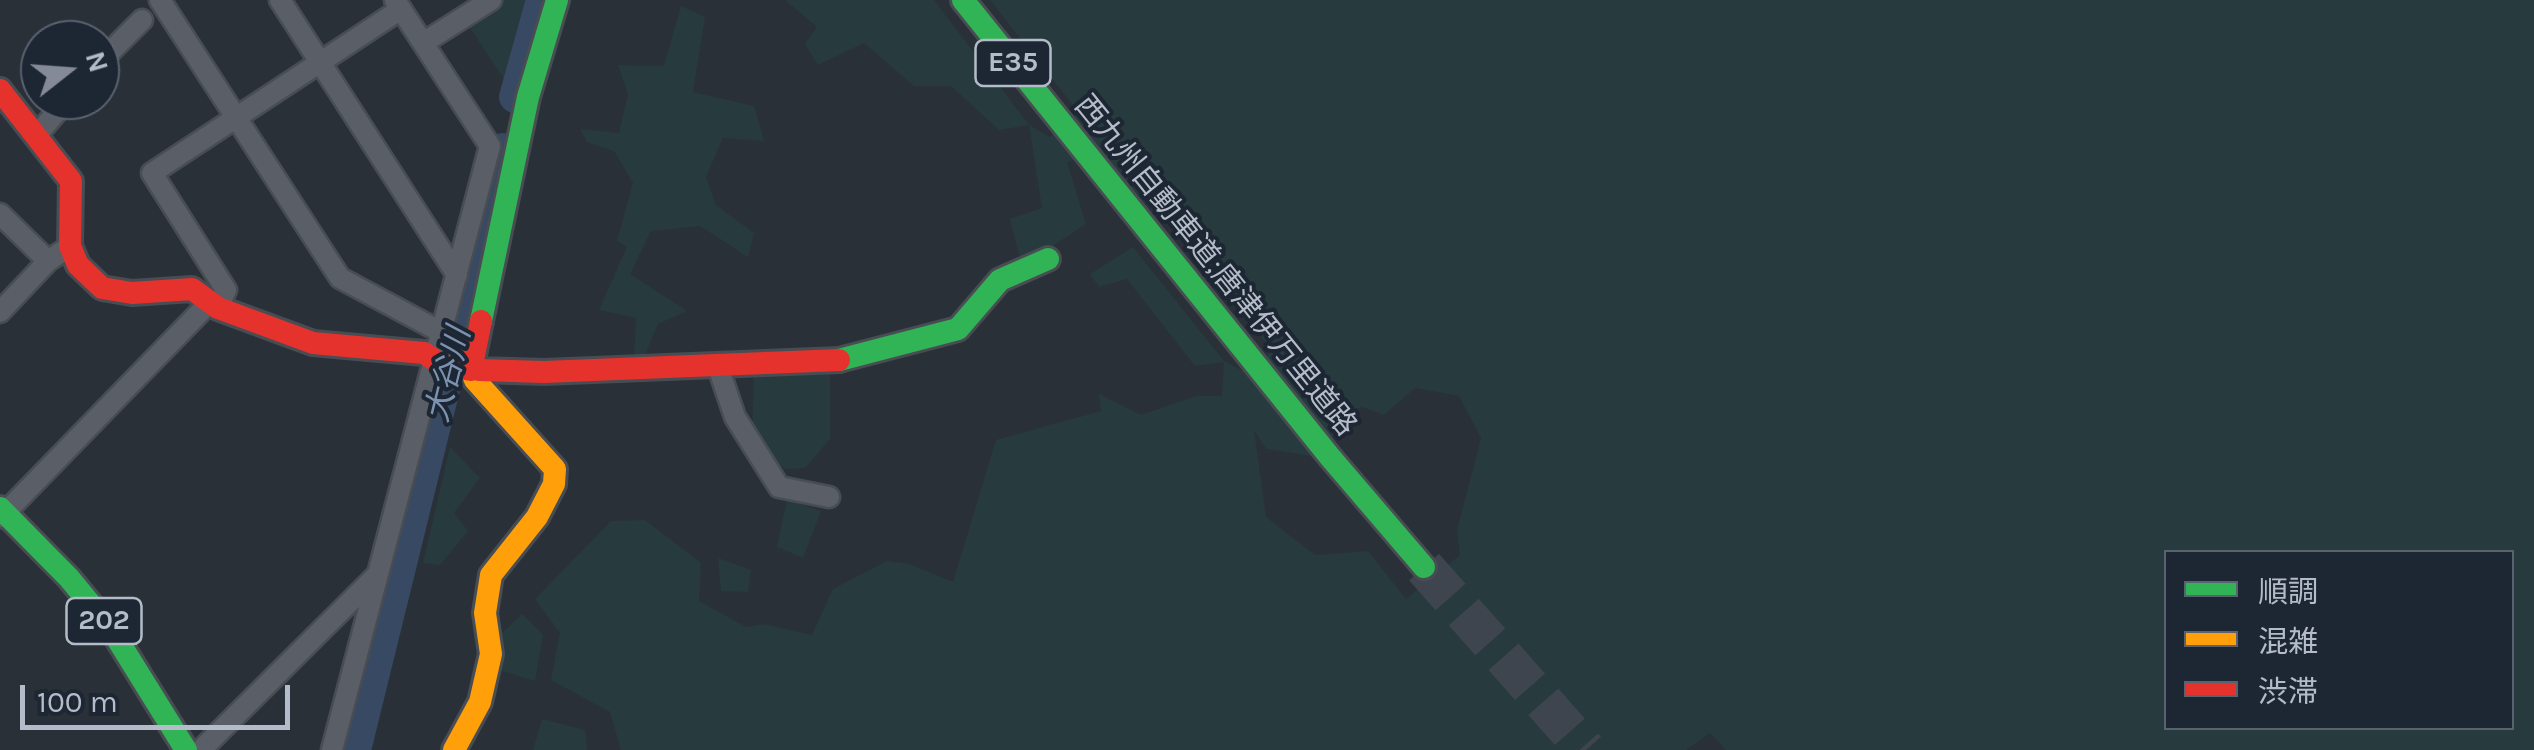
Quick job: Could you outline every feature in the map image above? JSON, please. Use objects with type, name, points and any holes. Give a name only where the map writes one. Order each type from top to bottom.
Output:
[{"type":"main road","points":[[453,366],[557,0]]},
{"type":"main road","name":"西九州自動車道;唐津伊万里道路","points":[[963,0],[1330,457],[1424,567]]},
{"type":"main road","points":[[0,90],[71,182],[70,246],[78,266],[102,288],[132,293],[192,289],[213,305],[314,343],[424,353],[475,380],[555,470],[554,484],[538,517],[491,575],[485,613],[491,654],[480,702],[454,750]]},
{"type":"main road","points":[[453,366],[544,372],[839,360],[958,329],[1000,280],[1048,259]]},
{"type":"main road","name":"202","points":[[2,513],[111,629],[186,750]]},
{"type":"street","points":[[160,0],[340,278],[441,332]]},
{"type":"street","points":[[280,0],[457,275]]},
{"type":"street","points":[[424,43],[491,0]]},
{"type":"street","points":[[2,513],[226,290],[152,173],[320,62],[398,4],[490,146],[441,332],[453,366],[377,575],[332,750]]},
{"type":"street","points":[[120,42],[142,20]]},
{"type":"street","points":[[36,136],[50,120]]},
{"type":"street","points":[[0,214],[48,261]]},
{"type":"street","points":[[0,312],[48,261],[70,246]]},
{"type":"street","points":[[718,367],[734,417],[779,487],[829,497]]},
{"type":"street","points":[[201,750],[377,575]]},
{"type":"green space","points":[[501,0],[537,0],[509,87],[467,23]]},
{"type":"green space","points":[[785,0],[934,0],[1029,125],[999,130],[951,86],[914,86],[864,43],[818,65],[805,44],[817,27]]},
{"type":"green space","points":[[990,0],[2534,0],[2534,750],[1726,750],[1710,733],[1686,750],[621,750],[610,712],[551,680],[560,633],[535,599],[611,521],[645,520],[701,563],[699,601],[746,627],[764,624],[812,635],[833,589],[887,561],[909,564],[953,582],[996,440],[1101,411],[1099,394],[1141,415],[1196,396],[1222,396],[1224,362],[1195,366],[1127,279],[1099,287],[1090,274],[1133,247],[1224,361],[1245,372],[1271,352],[1219,267],[1156,214],[1096,153],[1067,162],[1086,224],[1022,266],[1010,219],[1042,208],[1029,125],[1050,137],[1079,113]],"holes":[[[1415,388],[1459,396],[1481,438],[1457,530],[1460,555],[1406,599],[1368,551],[1315,555],[1266,517],[1254,430],[1266,449],[1311,456],[1335,435],[1331,420],[1362,407],[1384,415]]]},
{"type":"green space","points":[[681,6],[705,17],[693,92],[754,106],[764,141],[723,138],[706,177],[716,205],[754,233],[748,257],[700,226],[651,231],[630,274],[687,311],[658,324],[644,357],[634,358],[636,318],[599,310],[627,247],[617,241],[633,183],[614,151],[587,142],[580,129],[619,133],[628,94],[618,65],[664,66]]},
{"type":"green space","points":[[830,369],[830,439],[805,468],[786,469],[766,457],[752,435],[754,370]]},
{"type":"green space","points":[[450,447],[480,478],[454,513],[468,531],[440,565],[423,563]]},
{"type":"green space","points":[[787,500],[821,511],[803,558],[777,547]]},
{"type":"green space","points":[[718,558],[751,570],[748,592],[721,591]]},
{"type":"green space","points":[[522,614],[543,635],[535,681],[499,670],[502,633]]},
{"type":"green space","points":[[542,719],[585,730],[587,750],[533,750]]},
{"type":"waterway","name":"大谷川","points":[[515,97],[542,0]]},
{"type":"waterway","name":"大谷川","points":[[355,750],[503,149]]},
{"type":"tunnel","points":[[1424,567],[1586,750]]},
{"type":"traffic: fast","points":[[481,321],[528,97],[557,0]]},
{"type":"traffic: fast","points":[[963,0],[1330,457],[1424,567]]},
{"type":"traffic: fast","points":[[839,360],[958,329],[1000,280],[1048,259]]},
{"type":"traffic: fast","points":[[0,508],[69,578],[111,629],[186,750]]},
{"type":"traffic: slow","points":[[454,750],[480,702],[491,654],[485,613],[491,575],[537,517],[554,484],[555,469],[475,380],[471,370],[479,370]]},
{"type":"traffic: jam","points":[[0,90],[71,181],[70,246],[78,265],[102,288],[132,293],[192,289],[218,308],[313,343],[424,353],[442,365],[471,370],[481,321]]},
{"type":"traffic: jam","points":[[479,370],[544,372],[839,360]]}]
